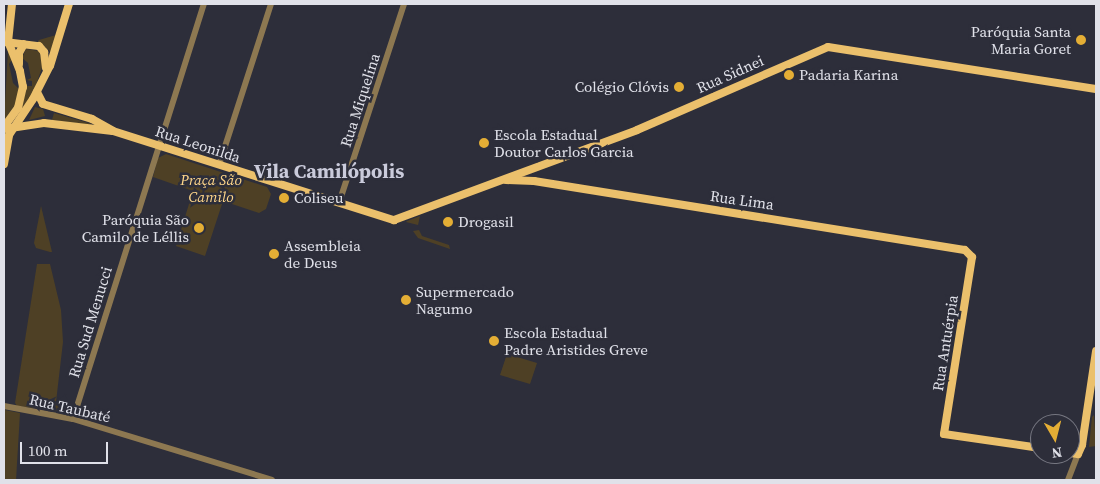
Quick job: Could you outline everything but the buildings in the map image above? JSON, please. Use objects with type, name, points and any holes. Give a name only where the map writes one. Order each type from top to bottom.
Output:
[{"type":"main road","points":[[12,4],[6,42],[19,66]]},
{"type":"main road","points":[[4,164],[7,139],[37,92],[70,4]]},
{"type":"main road","points":[[6,42],[42,49],[46,70]]},
{"type":"main road","points":[[4,128],[16,112],[21,98],[19,52],[24,44]]},
{"type":"main road","name":"Rua Sidnei","points":[[389,219],[405,218],[637,130],[828,48],[1096,89]]},
{"type":"main road","points":[[37,92],[40,101],[98,126]]},
{"type":"main road","points":[[47,123],[51,106]]},
{"type":"main road","points":[[4,128],[47,123],[98,126]]},
{"type":"main road","name":"Rua Leonilda","points":[[98,126],[389,219]]},
{"type":"main road","points":[[532,170],[534,181]]},
{"type":"main road","points":[[520,184],[532,170]]},
{"type":"main road","name":"Rua Lima","points":[[504,180],[520,184],[534,181],[962,248],[972,257]]},
{"type":"main road","name":"Rua Antuérpia","points":[[972,257],[944,434],[1030,447]]},
{"type":"main road","points":[[1080,425],[1096,351]]},
{"type":"street","name":"Rua Sud Menucci","points":[[73,419],[204,4]]},
{"type":"street","points":[[220,165],[271,4]]},
{"type":"street","name":"Rua Miquelina","points":[[339,204],[404,4]]},
{"type":"street","name":"Rua Taubaté","points":[[4,406],[73,419],[272,480]]},
{"type":"street","points":[[1068,480],[1072,464]]},
{"type":"green space","points":[[56,35],[51,52],[38,41],[39,40]]},
{"type":"green space","points":[[26,49],[39,51],[43,65],[33,93],[21,110],[27,86],[32,86],[32,81],[27,80],[31,78],[28,63],[22,58]]},
{"type":"green space","points":[[8,51],[12,60],[9,64],[13,83],[19,89],[16,104],[4,120]]},
{"type":"green space","points":[[35,107],[43,109],[45,116],[29,120]]},
{"type":"green space","points":[[54,113],[92,124],[92,125],[52,120]]},
{"type":"green space","name":"Praça São Camilo","points":[[166,154],[267,187],[271,194],[266,209],[259,213],[223,201],[205,256],[176,246],[193,191],[153,177],[158,158]]},
{"type":"green space","points":[[41,206],[52,252],[36,248],[34,243]]},
{"type":"green space","points":[[420,216],[418,225],[406,222],[407,221]]},
{"type":"green space","points":[[419,230],[422,236],[449,245],[450,249],[418,238],[413,231]]},
{"type":"green space","points":[[37,264],[50,264],[61,310],[63,342],[56,402],[60,411],[17,406],[15,403]]},
{"type":"green space","points":[[507,354],[537,363],[530,384],[500,375]]},
{"type":"green space","points":[[5,410],[20,413],[16,480],[4,480]]},
{"type":"green space","points":[[1094,415],[1096,446],[1089,447],[1092,417]]},
{"type":"place","name":"Paróquia Santa Maria Goret","points":[[1081,40]]},
{"type":"place","name":"Padaria Karina","points":[[789,75]]},
{"type":"place","name":"Colégio Clóvis","points":[[679,87]]},
{"type":"place","name":"Escola Estadual Doutor Carlos Garcia","points":[[484,143]]},
{"type":"place","name":"Coliseu","points":[[284,198]]},
{"type":"place","name":"Drogasil","points":[[448,222]]},
{"type":"place","name":"Paróquia São Camilo de Léllis","points":[[199,228]]},
{"type":"place","name":"Assembleia de Deus","points":[[274,254]]},
{"type":"place","name":"Supermercado Nagumo","points":[[406,300]]},
{"type":"place","name":"Escola Estadual Padre Aristides Greve","points":[[494,341]]},
{"type":"district","name":"Vila Camilópolis","points":[[329,171]]}]
